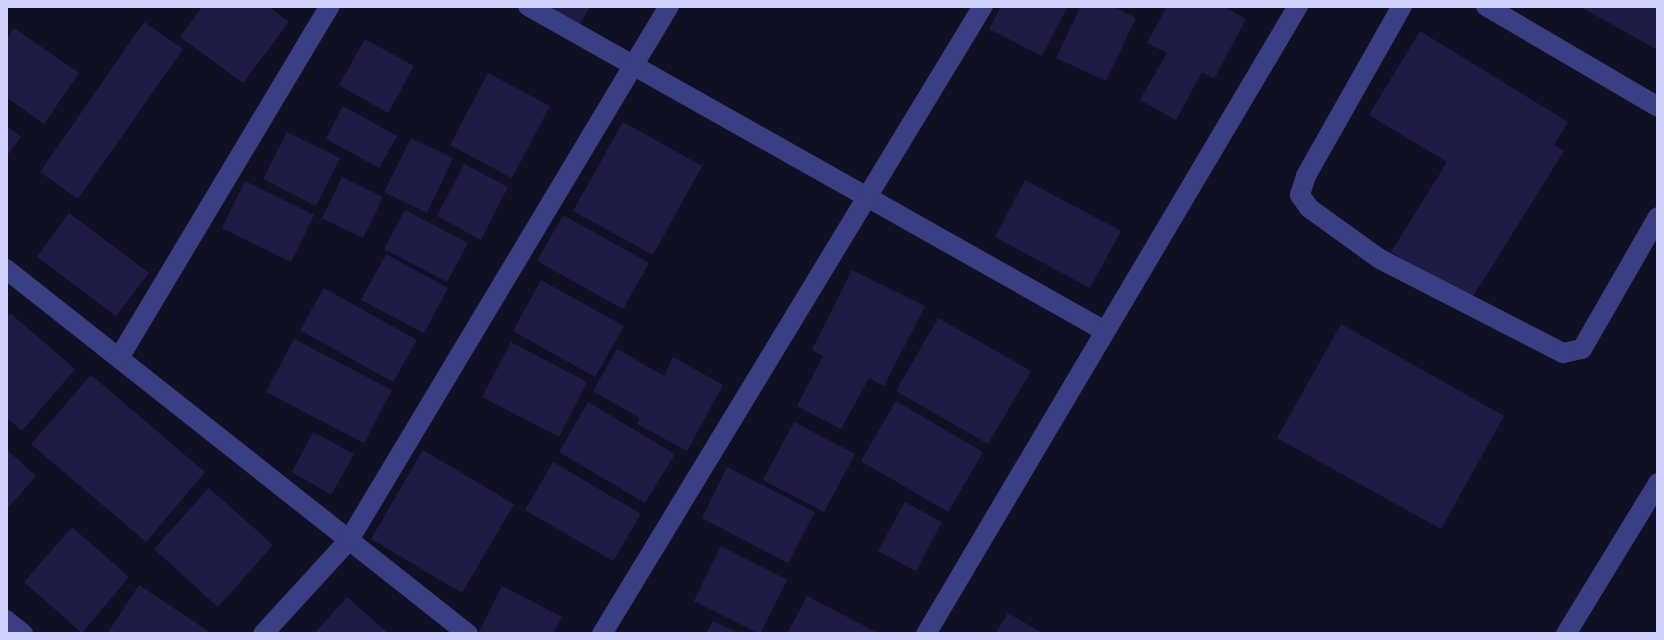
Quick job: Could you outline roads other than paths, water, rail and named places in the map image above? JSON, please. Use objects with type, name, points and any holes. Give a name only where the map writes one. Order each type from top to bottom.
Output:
[{"type":"street","points":[[119,358],[330,6]]},
{"type":"street","points":[[528,6],[1103,330]]},
{"type":"street","points":[[263,634],[349,540],[669,6]]},
{"type":"street","points":[[602,634],[983,6]]},
{"type":"street","points":[[926,634],[1103,330],[1298,6]]},
{"type":"street","points":[[1402,6],[1306,176],[1300,195],[1309,208],[1380,259],[1563,353],[1582,349],[1651,248],[1658,217]]},
{"type":"street","points":[[1486,6],[1658,107]]},
{"type":"street","points":[[6,269],[468,634]]},
{"type":"street","points":[[1566,634],[1658,483]]},
{"type":"street","points":[[6,620],[23,634]]}]
